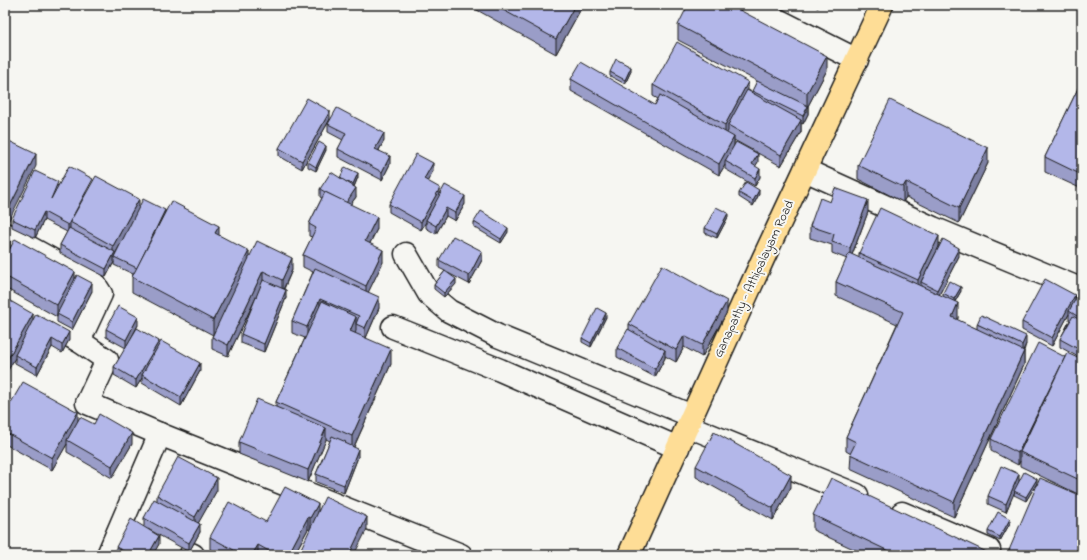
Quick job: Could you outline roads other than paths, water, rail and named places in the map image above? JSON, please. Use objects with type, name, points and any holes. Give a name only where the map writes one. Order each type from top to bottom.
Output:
[{"type":"main road","name":"Ganapathy - Athipalayam Road","points":[[629,555],[882,5]]},
{"type":"street","points":[[748,5],[856,60]]},
{"type":"street","points":[[805,170],[933,228],[1072,286]]},
{"type":"street","points":[[5,234],[94,283],[101,294],[80,341]]},
{"type":"street","points":[[406,254],[429,294],[449,311],[498,336],[878,504],[989,550]]},
{"type":"street","points":[[5,300],[80,341],[107,360],[87,403],[160,434],[461,555]]},
{"type":"street","points":[[393,327],[500,370],[678,448]]},
{"type":"street","points":[[108,555],[160,434]]}]
